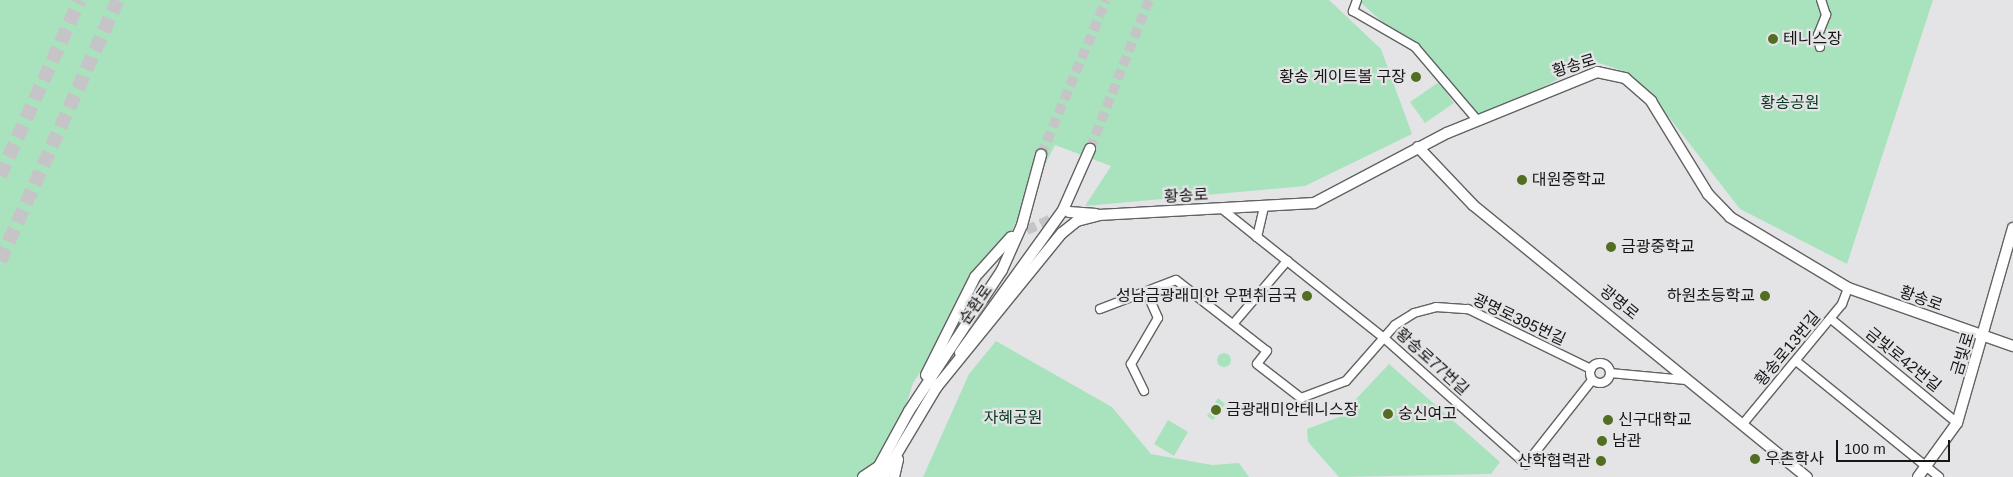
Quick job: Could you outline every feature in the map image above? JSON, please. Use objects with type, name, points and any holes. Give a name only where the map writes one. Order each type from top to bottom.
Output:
[{"type":"main road","name":"황송로","points":[[1099,215],[1314,203],[1418,147],[1598,72],[1625,78],[1651,102],[1708,194],[1730,217],[1848,288],[1984,338],[2013,346]]},
{"type":"main road","name":"광명로","points":[[1418,147],[1455,190],[1807,477]]},
{"type":"main road","name":"순환로","points":[[883,477],[935,389],[1063,210],[1090,150]]},
{"type":"main road","name":"순환로","points":[[873,477],[915,401],[1005,263],[1022,225],[1041,155]]},
{"type":"main road","points":[[1069,212],[1099,215]]},
{"type":"main road","points":[[935,389],[1062,233],[1077,221],[1099,215]]},
{"type":"main road","name":"금빛로","points":[[1918,477],[1957,423],[1984,338],[2013,228]]},
{"type":"main road","points":[[915,401],[949,323],[975,277],[1011,237]]},
{"type":"main road","points":[[894,477],[901,449]]},
{"type":"main road","points":[[864,477],[879,466]]},
{"type":"street","points":[[1357,0],[1353,11],[1415,47],[1478,121]]},
{"type":"street","points":[[1820,47],[1818,35],[1826,15],[1821,0]]},
{"type":"street","points":[[1257,237],[1264,207]]},
{"type":"street","name":"황송로77번길","points":[[1222,209],[1384,338],[1526,464],[1592,380]]},
{"type":"street","points":[[1100,309],[1147,293],[1176,280],[1234,324],[1287,261]]},
{"type":"street","name":"황송로13번길","points":[[1742,425],[1831,319],[1848,288]]},
{"type":"street","points":[[1144,391],[1131,364],[1158,318],[1147,293]]},
{"type":"street","name":"광명로395번길","points":[[1234,324],[1267,351],[1257,364],[1301,398],[1346,382],[1384,338],[1414,313],[1436,307],[1468,309],[1591,369],[1601,363],[1610,373]]},
{"type":"street","name":"금빛로42번길","points":[[1831,319],[1957,423]]},
{"type":"street","points":[[1796,362],[1939,477]]},
{"type":"street","points":[[1591,369],[1592,380],[1605,382],[1610,373],[1686,380]]},
{"type":"green space","points":[[0,0],[1329,0],[1381,49],[1412,134],[1305,186],[1085,206],[1111,166],[1055,145],[1003,248],[913,383],[884,477],[0,477]]},
{"type":"green space","name":"황송공원","points":[[1358,0],[1933,0],[1847,264],[1740,209],[1651,94],[1623,71],[1593,61],[1478,121],[1419,55]]},
{"type":"green space","points":[[1439,82],[1454,103],[1425,123],[1410,102]]},
{"type":"green space","name":"자혜공원","points":[[996,341],[1112,407],[1151,454],[1212,465],[1239,463],[1249,477],[923,477],[969,374]]},
{"type":"green space","points":[[1221,353],[1227,353],[1231,360],[1227,367],[1221,367],[1217,363],[1217,357]]},
{"type":"green space","name":"숭신여고","points":[[1389,364],[1500,462],[1491,474],[1339,477],[1308,442],[1307,429],[1339,417]]},
{"type":"green space","name":"금광래미안테니스장","points":[[1218,398],[1225,404],[1213,420],[1207,416]]},
{"type":"green space","points":[[1168,420],[1188,432],[1174,456],[1154,444]]},
{"type":"tunnel","points":[[0,176],[80,0]]},
{"type":"tunnel","points":[[0,261],[118,0]]},
{"type":"tunnel","points":[[1041,155],[1106,0]]},
{"type":"tunnel","points":[[1090,149],[1149,0]]},
{"type":"tunnel","points":[[1013,236],[1061,215]]},
{"type":"place","name":"테니스장","points":[[1773,39]]},
{"type":"place","name":"황송 게이트볼 구장","points":[[1416,77]]},
{"type":"place","name":"대원중학교","points":[[1522,180]]},
{"type":"place","name":"금광중학교","points":[[1611,247]]},
{"type":"place","name":"성남금광래미안 우편취금국","points":[[1307,296]]},
{"type":"place","name":"하원초등학교","points":[[1765,296]]},
{"type":"place","name":"금광래미안테니스장","points":[[1216,410]]},
{"type":"place","name":"숭신여고","points":[[1388,414]]},
{"type":"place","name":"신구대학교","points":[[1608,420]]},
{"type":"place","name":"남관","points":[[1602,441]]},
{"type":"place","name":"우촌학사","points":[[1755,459]]},
{"type":"place","name":"산학협력관","points":[[1601,461]]}]
